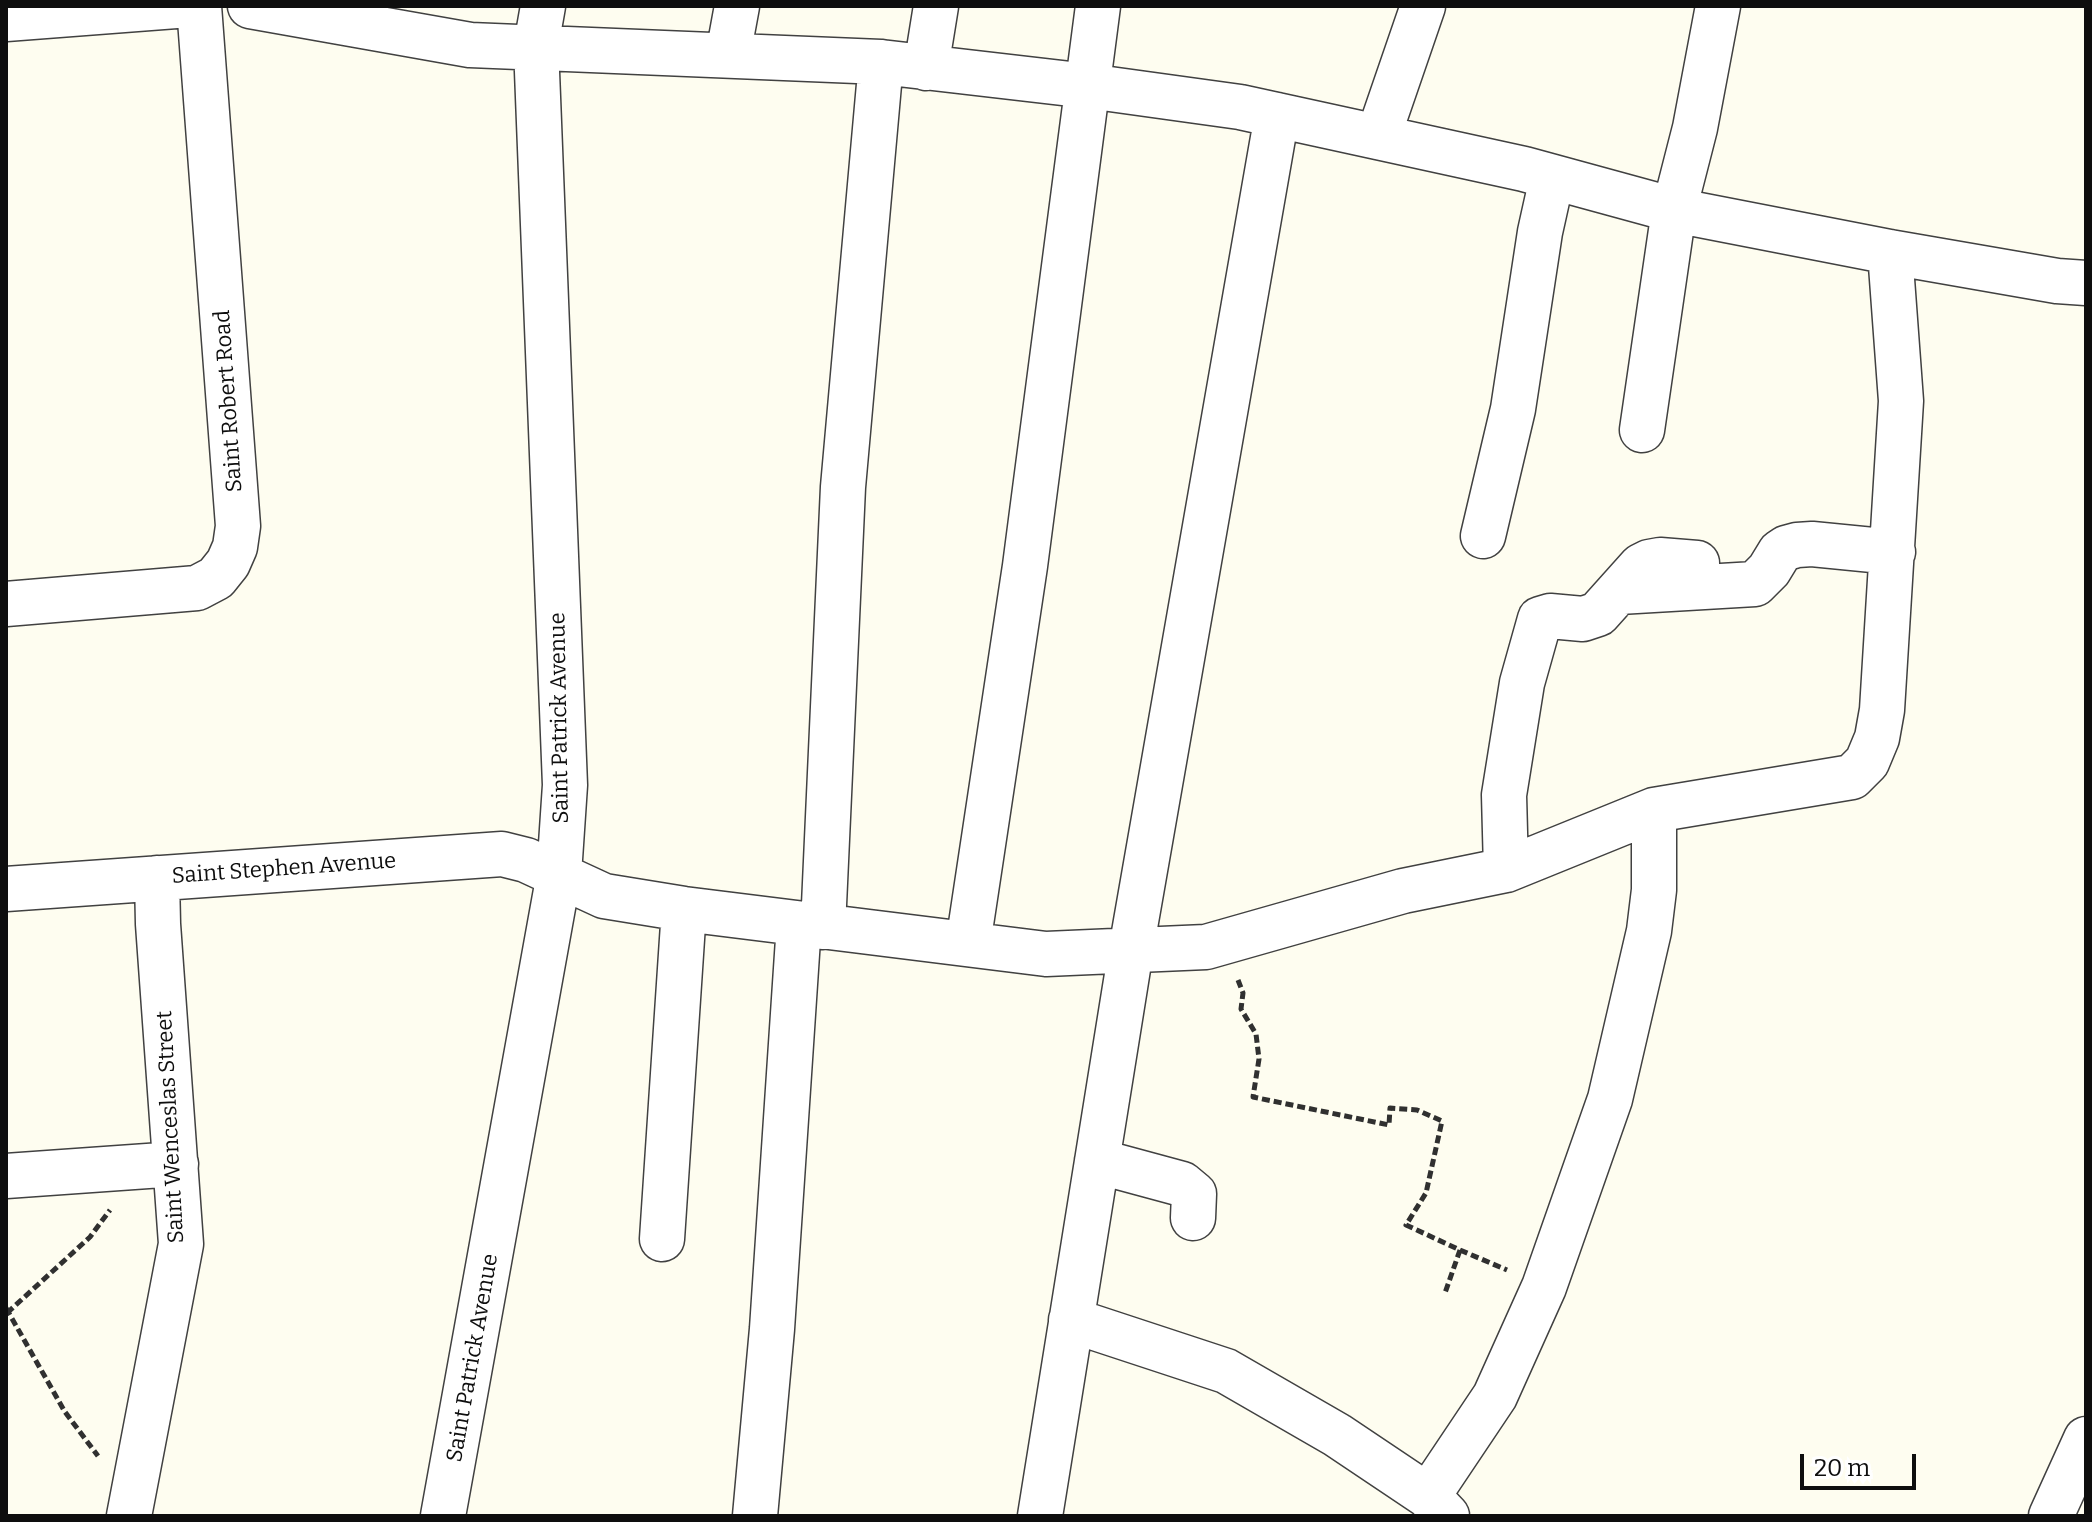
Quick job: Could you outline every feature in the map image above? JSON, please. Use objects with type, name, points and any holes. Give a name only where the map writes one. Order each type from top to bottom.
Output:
[{"type":"street","points":[[6,19],[176,6]]},
{"type":"street","name":"Saint Robert Road","points":[[6,604],[197,588],[216,578],[235,547],[238,526],[199,6]]},
{"type":"street","points":[[250,6],[470,45],[539,26],[728,55],[881,62],[1240,107],[1524,169],[1674,210],[1890,252],[2057,281],[2086,283]]},
{"type":"street","points":[[728,55],[737,6]]},
{"type":"street","points":[[926,68],[936,6]]},
{"type":"street","points":[[968,944],[1027,551],[1098,6]]},
{"type":"street","points":[[1378,137],[1423,6]]},
{"type":"street","points":[[1642,430],[1674,210],[1695,128],[1718,6]]},
{"type":"street","name":"Saint Patrick Avenue","points":[[443,1516],[559,874],[565,785],[539,26]]},
{"type":"street","points":[[755,1516],[811,925],[843,487],[881,62]]},
{"type":"street","points":[[1040,1516],[1131,950],[1277,115]]},
{"type":"street","points":[[1483,536],[1513,409],[1540,232],[1552,178]]},
{"type":"street","name":"Saint Stephen Avenue","points":[[6,889],[487,853],[526,860],[604,896],[684,909],[1046,954],[1206,947],[1403,891],[1506,870],[1654,810],[1852,777],[1867,762],[1877,738],[1882,710],[1901,401],[1890,252]]},
{"type":"street","points":[[1619,592],[1755,584],[1769,570],[1780,552],[1797,545],[1893,552]]},
{"type":"street","points":[[1506,870],[1504,795],[1522,683],[1536,626],[1544,617],[1583,619],[1598,614],[1641,566],[1649,562],[1697,563]]},
{"type":"street","points":[[1071,1320],[1226,1371],[1337,1435],[1437,1506],[1495,1396],[1544,1287],[1610,1099],[1649,931],[1654,890],[1654,810]]},
{"type":"street","name":"Saint Wenceslas Street","points":[[132,1498],[181,1244],[159,1165],[157,878]]},
{"type":"street","points":[[662,1239],[684,909]]},
{"type":"street","points":[[1097,1161],[1182,1184],[1194,1194],[1193,1218]]},
{"type":"street","points":[[6,1176],[159,1165]]},
{"type":"street","points":[[2051,1516],[2086,1439]]},
{"type":"path","points":[[1226,941],[1243,993],[1241,1009],[1256,1034],[1259,1059],[1253,1097],[1389,1125],[1390,1108],[1417,1110],[1442,1121],[1426,1193],[1406,1225],[1544,1287]]},
{"type":"path","points":[[132,1498],[65,1412],[7,1311],[90,1237],[159,1165]]},
{"type":"path","points":[[1445,1293],[1460,1250]]}]
